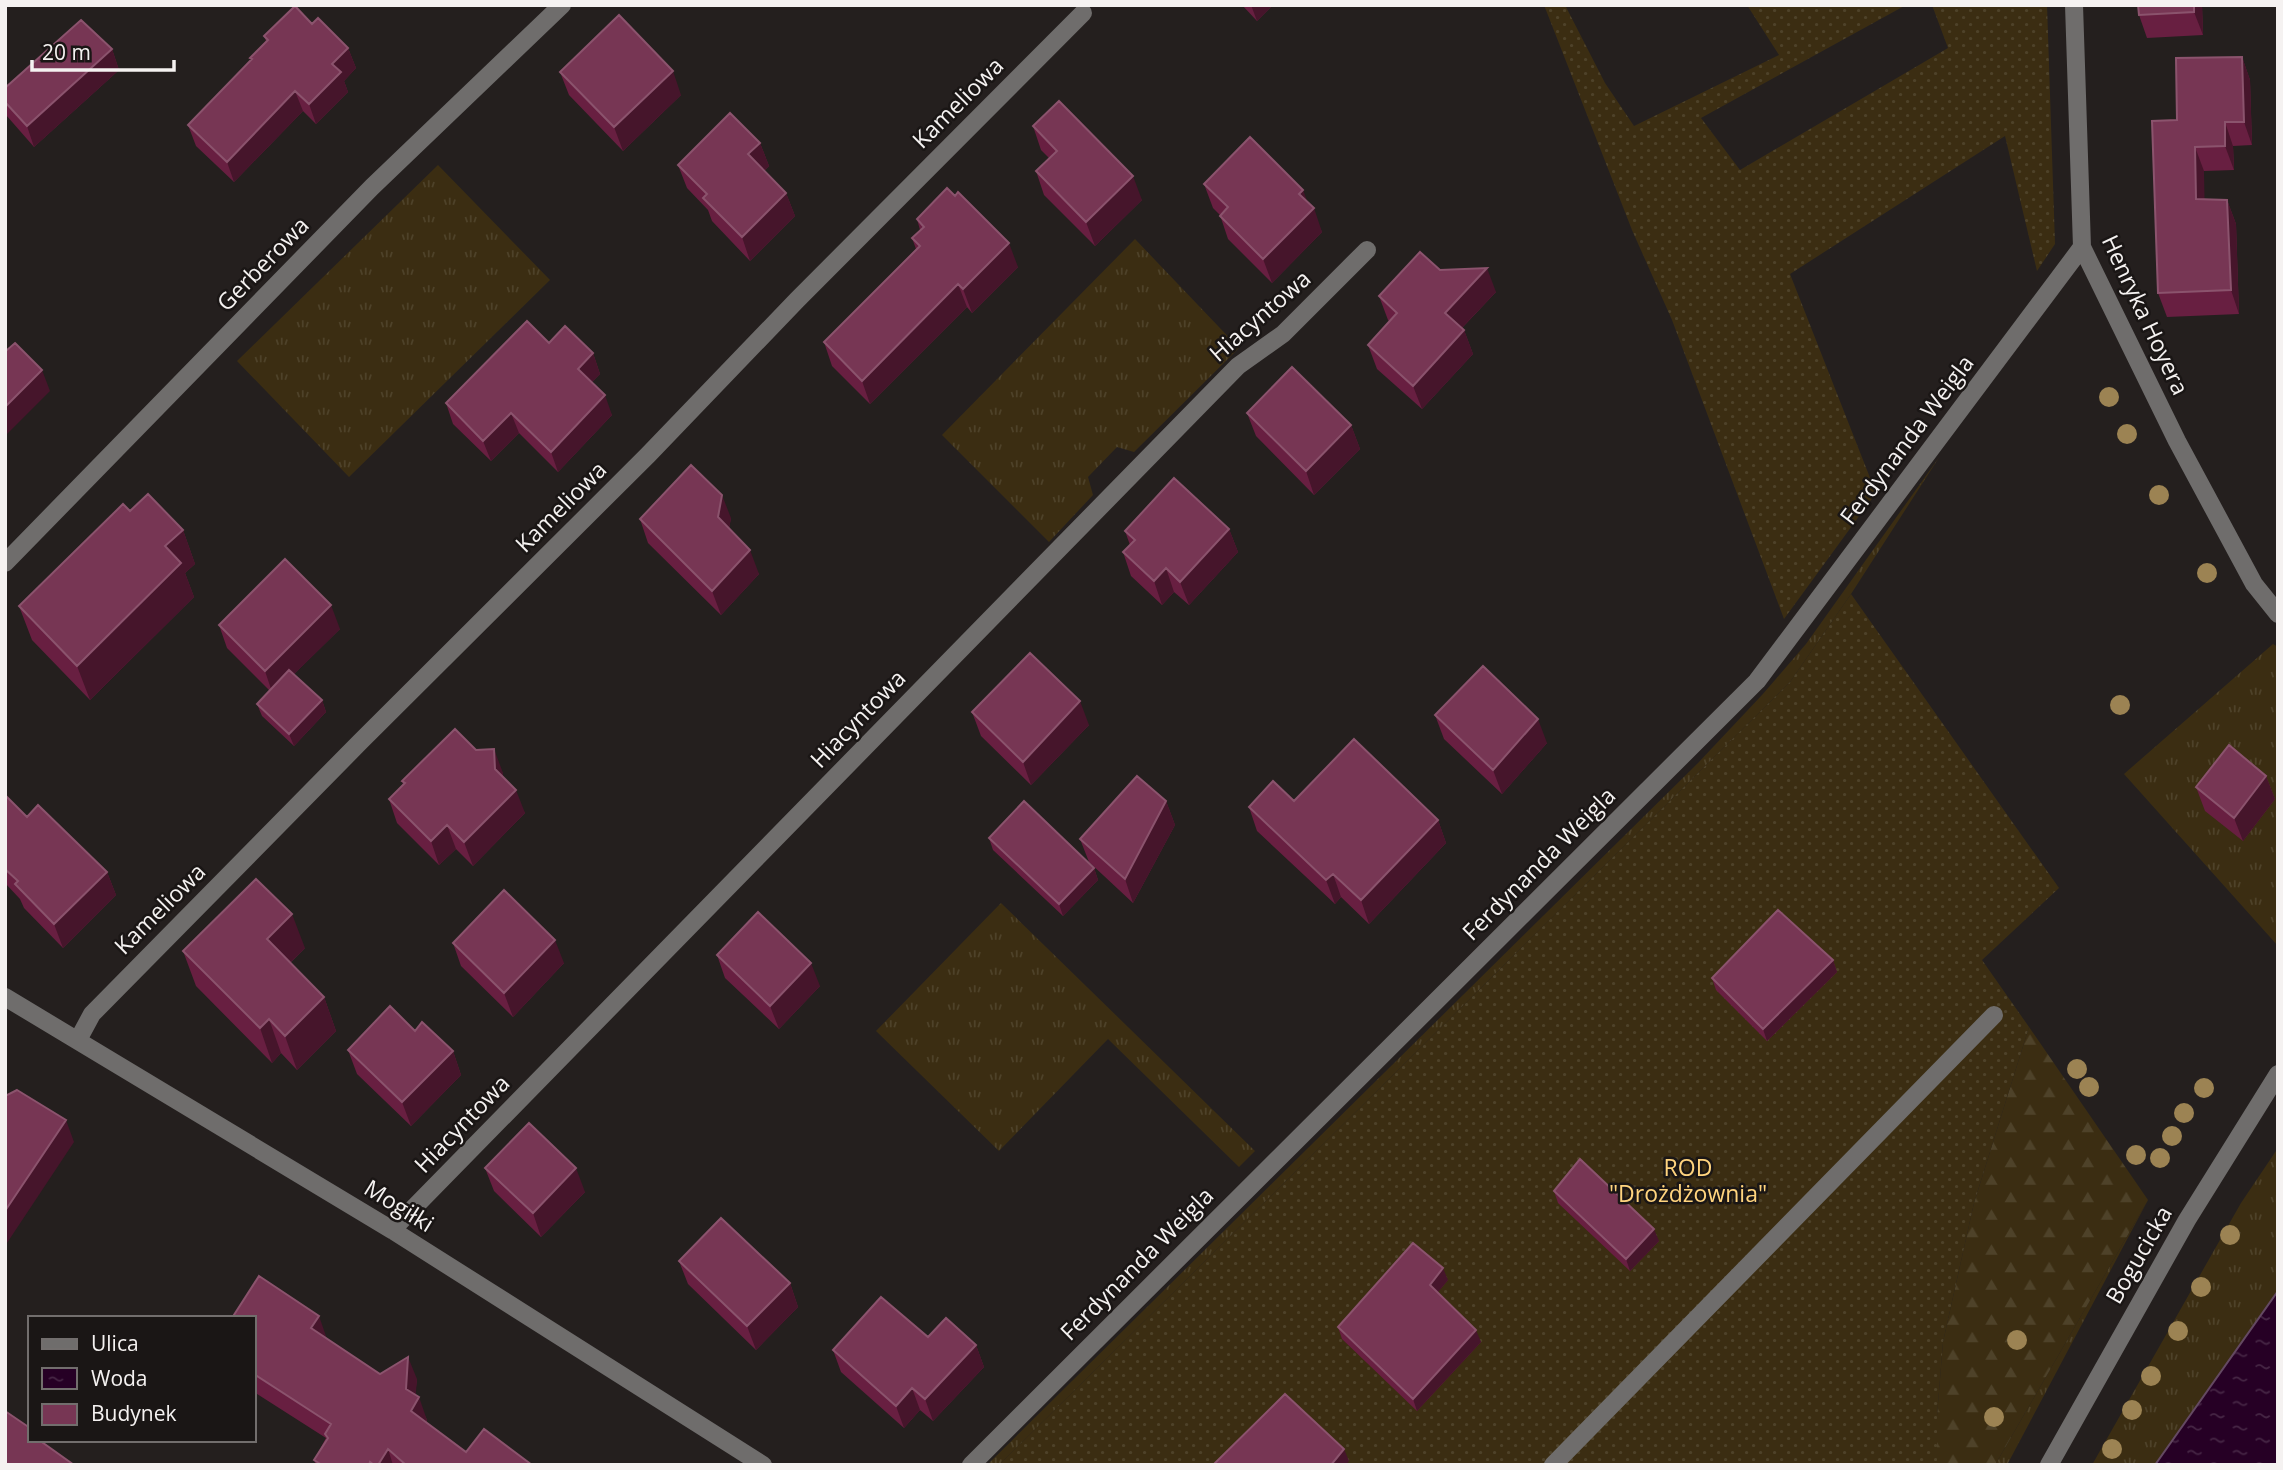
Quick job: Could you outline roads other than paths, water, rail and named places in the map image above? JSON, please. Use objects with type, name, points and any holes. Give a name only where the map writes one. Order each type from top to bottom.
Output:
[{"type":"street","name":"Gerberowa","points":[[5,563],[362,197],[562,5]]},
{"type":"street","name":"Henryka Hoyera","points":[[2074,5],[2082,247],[2177,441],[2254,584],[2278,614]]},
{"type":"street","name":"Kameliowa","points":[[78,1040],[92,1014],[1083,13]]},
{"type":"street","name":"Ferdynanda Weigla","points":[[971,1465],[1757,681],[2082,247]]},
{"type":"street","name":"Hiacyntowa","points":[[393,1230],[1238,366],[1283,334],[1367,250]]},
{"type":"street","name":"Mogiłki","points":[[5,997],[393,1230],[763,1465]]},
{"type":"street","points":[[1553,1465],[1994,1015]]},
{"type":"street","name":"Bogucicka","points":[[2049,1465],[2187,1220],[2278,1074]]},
{"type":"water","points":[[2278,1291],[2278,1465],[2155,1465]]},
{"type":"park label","name":"ROD \"Drożdżownia\"","points":[[1688,1181]]}]
